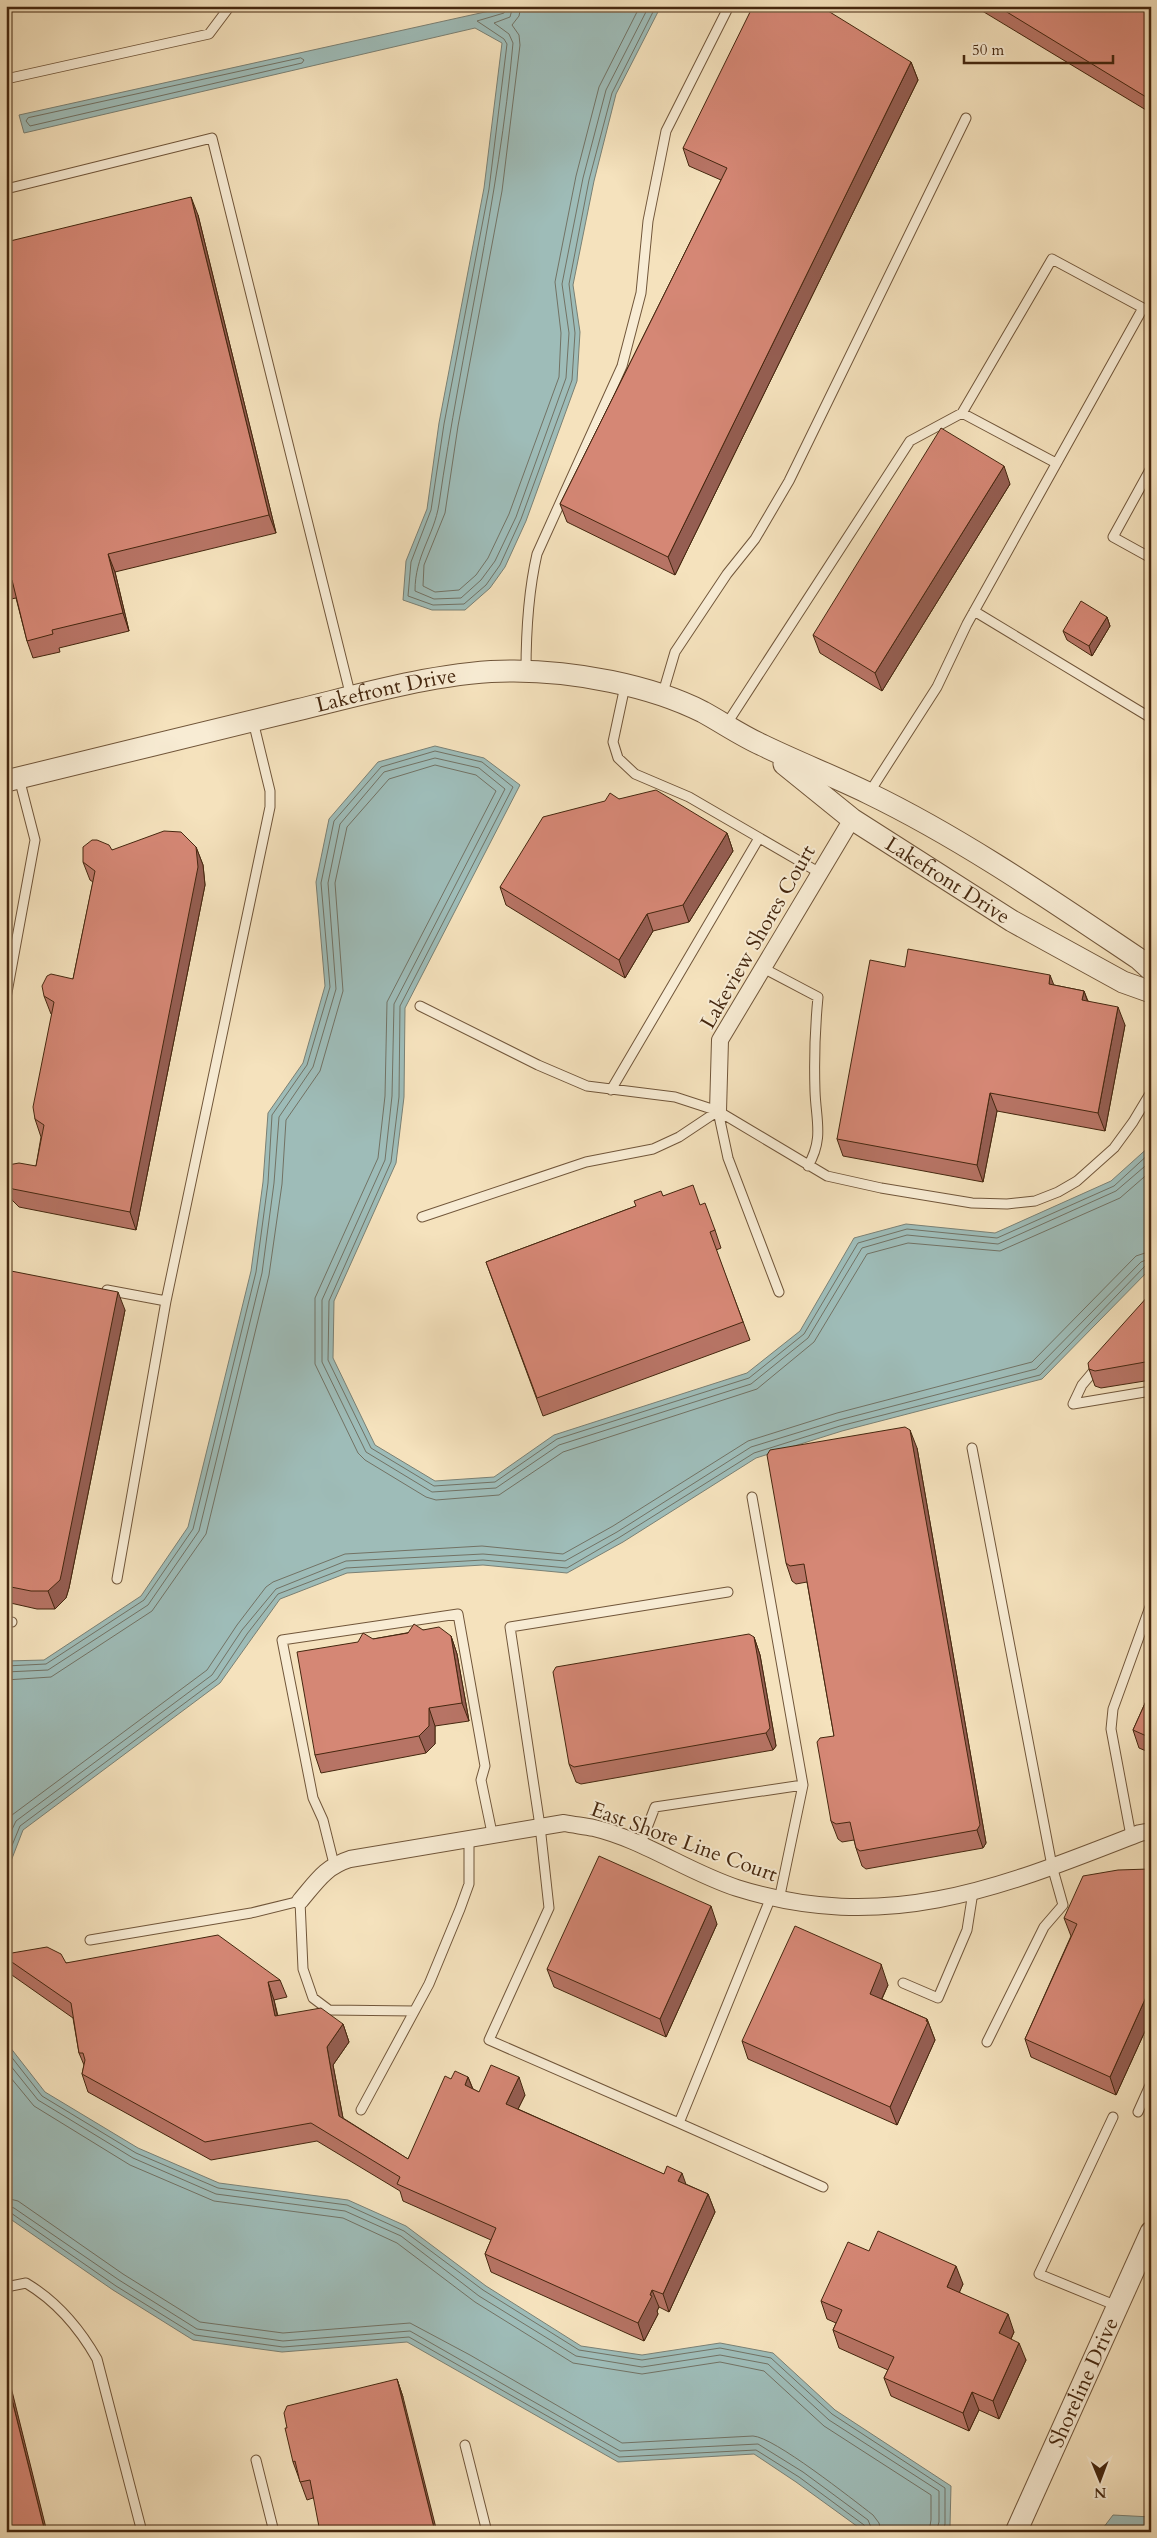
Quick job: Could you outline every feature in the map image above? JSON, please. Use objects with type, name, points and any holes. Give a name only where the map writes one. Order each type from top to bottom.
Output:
[{"type":"street","name":"Lakefront Drive","points":[[13,779],[351,697],[468,673],[550,672],[625,686],[662,696],[701,711],[760,745],[869,793],[956,841],[1030,887],[1139,959],[1151,970]]},
{"type":"street","name":"Lakefront Drive","points":[[760,745],[852,819],[1012,921],[1123,982],[1151,992]]},
{"type":"street","name":"Lakeview Shores Court","points":[[718,1111],[720,1040],[852,819]]},
{"type":"street","name":"East Shore Line Court","points":[[334,1864],[350,1859],[492,1833],[564,1823],[594,1828],[640,1846],[703,1875],[775,1898],[842,1907],[878,1907],[912,1905],[973,1892],[1052,1866],[1130,1836],[1151,1831]]},
{"type":"street","points":[[300,1901],[334,1864]]},
{"type":"street","name":"Shoreline Drive","points":[[1016,2532],[1151,2232]]},
{"type":"lane","points":[[6,78],[209,34],[230,6]]},
{"type":"lane","points":[[526,671],[526,629],[530,581],[537,554],[622,366],[642,293],[648,221],[666,131],[729,6]]},
{"type":"lane","points":[[662,696],[675,652],[727,574],[755,539],[789,481],[966,118]]},
{"type":"lane","points":[[6,189],[212,138],[351,697]]},
{"type":"lane","points":[[726,726],[910,441],[962,413],[1052,259],[1143,308],[974,611],[937,687],[869,793]]},
{"type":"lane","points":[[962,413],[1056,464]]},
{"type":"lane","points":[[1151,468],[1113,537],[1151,558]]},
{"type":"lane","points":[[974,611],[1151,718]]},
{"type":"lane","points":[[625,686],[613,742],[618,758],[635,774],[689,797],[820,873]]},
{"type":"lane","points":[[117,1579],[166,1301],[270,807],[270,791],[253,721]]},
{"type":"lane","points":[[6,998],[35,840],[13,779]]},
{"type":"lane","points":[[611,1090],[759,838]]},
{"type":"lane","points":[[763,968],[818,997],[815,1092],[819,1122],[816,1152],[808,1166]]},
{"type":"lane","points":[[420,1006],[551,1071],[587,1086],[676,1096],[718,1111],[808,1166],[828,1176],[881,1188],[972,1203],[1006,1204],[1035,1201],[1058,1192],[1077,1180],[1114,1148],[1133,1122],[1151,1092]]},
{"type":"lane","points":[[422,1217],[586,1162],[652,1149],[679,1138],[718,1111]]},
{"type":"lane","points":[[718,1111],[728,1158],[779,1292]]},
{"type":"lane","points":[[100,1289],[166,1301]]},
{"type":"lane","points":[[1106,1357],[1082,1385],[1073,1404],[1151,1391]]},
{"type":"lane","points":[[972,1448],[1052,1866],[1063,1905],[1044,1927],[987,2042]]},
{"type":"lane","points":[[679,2123],[775,1898],[803,1785],[752,1497]]},
{"type":"lane","points":[[728,1592],[510,1627],[540,1826],[549,1908],[489,2040],[823,2187]]},
{"type":"lane","points":[[1130,1836],[1111,1729],[1113,1709],[1151,1604]]},
{"type":"lane","points":[[334,1864],[323,1820],[313,1798],[282,1640],[458,1614],[485,1766],[481,1780],[492,1833]]},
{"type":"lane","points":[[640,1846],[656,1807],[803,1785]]},
{"type":"lane","points":[[361,2110],[429,1984],[469,1884],[469,1838]]},
{"type":"lane","points":[[903,1983],[938,1998],[967,1930],[973,1892]]},
{"type":"lane","points":[[90,1940],[251,1913],[300,1901],[303,1969],[313,1998],[329,2010],[414,2011]]},
{"type":"lane","points":[[1138,2112],[1151,2082]]},
{"type":"lane","points":[[1113,2118],[1039,2274],[1117,2306]]},
{"type":"lane","points":[[6,2287],[26,2283],[44,2294],[85,2337],[98,2359],[142,2532]]},
{"type":"lane","points":[[465,2445],[487,2532]]},
{"type":"lane","points":[[256,2460],[274,2532]]},
{"type":"water","points":[[512,6],[661,6],[616,94],[594,181],[573,285],[580,332],[577,381],[526,521],[505,567],[490,588],[465,610],[432,610],[403,600],[406,561],[427,509],[439,423],[484,188],[502,43],[475,28],[24,133],[19,115]]},
{"type":"water","points":[[435,746],[484,758],[520,785],[405,1008],[404,1097],[396,1163],[334,1301],[333,1358],[375,1445],[435,1481],[494,1477],[554,1435],[747,1373],[800,1331],[854,1238],[906,1224],[995,1233],[1111,1181],[1151,1145],[1151,1268],[1042,1379],[842,1431],[756,1458],[623,1542],[567,1573],[483,1565],[347,1573],[280,1599],[220,1683],[23,1830],[6,1874],[6,1661],[44,1660],[141,1596],[188,1527],[251,1271],[263,1182],[268,1113],[303,1063],[325,986],[316,882],[329,819],[378,762]]},
{"type":"water","points":[[6,2042],[45,2092],[138,2148],[219,2183],[348,2200],[406,2226],[486,2286],[581,2346],[642,2355],[720,2343],[773,2353],[835,2410],[951,2486],[950,2526],[946,2532],[865,2532],[754,2454],[618,2462],[407,2342],[282,2352],[193,2340],[113,2290],[6,2216]]},
{"type":"water","points":[[1113,2515],[1151,2517],[1151,2532],[1100,2532]]},
{"type":"building","points":[[753,6],[820,6],[911,62],[668,557],[560,504],[727,168],[683,148]]},
{"type":"building","points":[[997,6],[1151,6],[1151,100]]},
{"type":"building","points":[[191,197],[269,515],[108,554],[123,613],[52,630],[53,634],[27,641],[12,580],[6,581],[6,242]]},
{"type":"building","points":[[941,428],[1004,466],[875,673],[813,635]]},
{"type":"building","points":[[1081,601],[1107,617],[1089,646],[1063,631]]},
{"type":"building","points":[[656,790],[727,833],[683,905],[647,914],[619,960],[500,887],[543,817],[605,801],[610,793],[619,799]]},
{"type":"building","points":[[164,831],[181,832],[196,847],[198,867],[130,1212],[13,1189],[6,1183],[8,1165],[19,1163],[36,1166],[44,1125],[35,1119],[33,1107],[54,1002],[44,996],[42,986],[47,976],[51,974],[73,979],[95,871],[83,862],[83,847],[92,840],[97,840],[109,845],[112,850]]},
{"type":"building","points":[[908,949],[1050,975],[1049,984],[1084,991],[1082,1000],[1118,1007],[1098,1113],[990,1093],[977,1165],[837,1139],[870,960],[905,967]]},
{"type":"building","points":[[693,1185],[700,1205],[705,1203],[715,1230],[710,1232],[743,1322],[537,1398],[486,1262],[636,1206],[634,1201],[661,1191],[663,1196]]},
{"type":"building","points":[[6,1270],[118,1292],[60,1580],[48,1591],[31,1591],[6,1586]]},
{"type":"building","points":[[1151,1295],[1151,1361],[1095,1371],[1089,1369],[1088,1363]]},
{"type":"building","points":[[905,1427],[910,1430],[980,1825],[977,1830],[860,1851],[856,1848],[850,1822],[836,1824],[831,1821],[817,1742],[820,1738],[834,1736],[804,1564],[790,1566],[786,1563],[767,1455],[770,1450]]},
{"type":"building","points":[[414,1624],[423,1630],[439,1627],[451,1636],[462,1703],[429,1708],[429,1726],[419,1736],[315,1755],[297,1652],[358,1642],[363,1633],[373,1639],[408,1633]]},
{"type":"building","points":[[749,1634],[754,1637],[770,1728],[766,1733],[574,1767],[569,1764],[553,1672],[556,1667]]},
{"type":"building","points":[[1151,1690],[1151,1738],[1133,1730]]},
{"type":"building","points":[[599,1856],[711,1906],[660,2019],[547,1969]]},
{"type":"building","points":[[1151,1869],[1151,1986],[1110,2077],[1025,2039],[1077,1924],[1064,1918],[1083,1876],[1118,1870]]},
{"type":"building","points":[[795,1926],[881,1964],[870,1994],[927,2019],[926,2021],[928,2022],[890,2107],[742,2041]]},
{"type":"building","points":[[218,1935],[280,1980],[268,1982],[275,2016],[321,2008],[343,2024],[327,2047],[339,2116],[408,2159],[445,2076],[451,2079],[455,2071],[468,2077],[465,2085],[479,2092],[491,2065],[519,2077],[506,2104],[664,2174],[667,2166],[682,2173],[678,2181],[708,2194],[663,2294],[652,2290],[650,2295],[652,2296],[638,2323],[485,2254],[496,2228],[397,2184],[400,2177],[311,2123],[205,2142],[82,2074],[85,2060],[83,2053],[79,2053],[71,2003],[6,1958],[6,1954],[47,1947],[61,1954],[66,1963]]},
{"type":"building","points":[[878,2231],[956,2266],[947,2287],[1008,2314],[999,2333],[1019,2343],[993,2401],[972,2392],[963,2413],[884,2378],[894,2357],[833,2330],[842,2310],[821,2301],[848,2242],[869,2251]]},
{"type":"building","points":[[6,2376],[45,2532],[6,2532]]},
{"type":"building","points":[[397,2379],[435,2532],[320,2532],[310,2480],[300,2482],[295,2461],[293,2462],[285,2428],[287,2428],[284,2413],[287,2406]]}]
